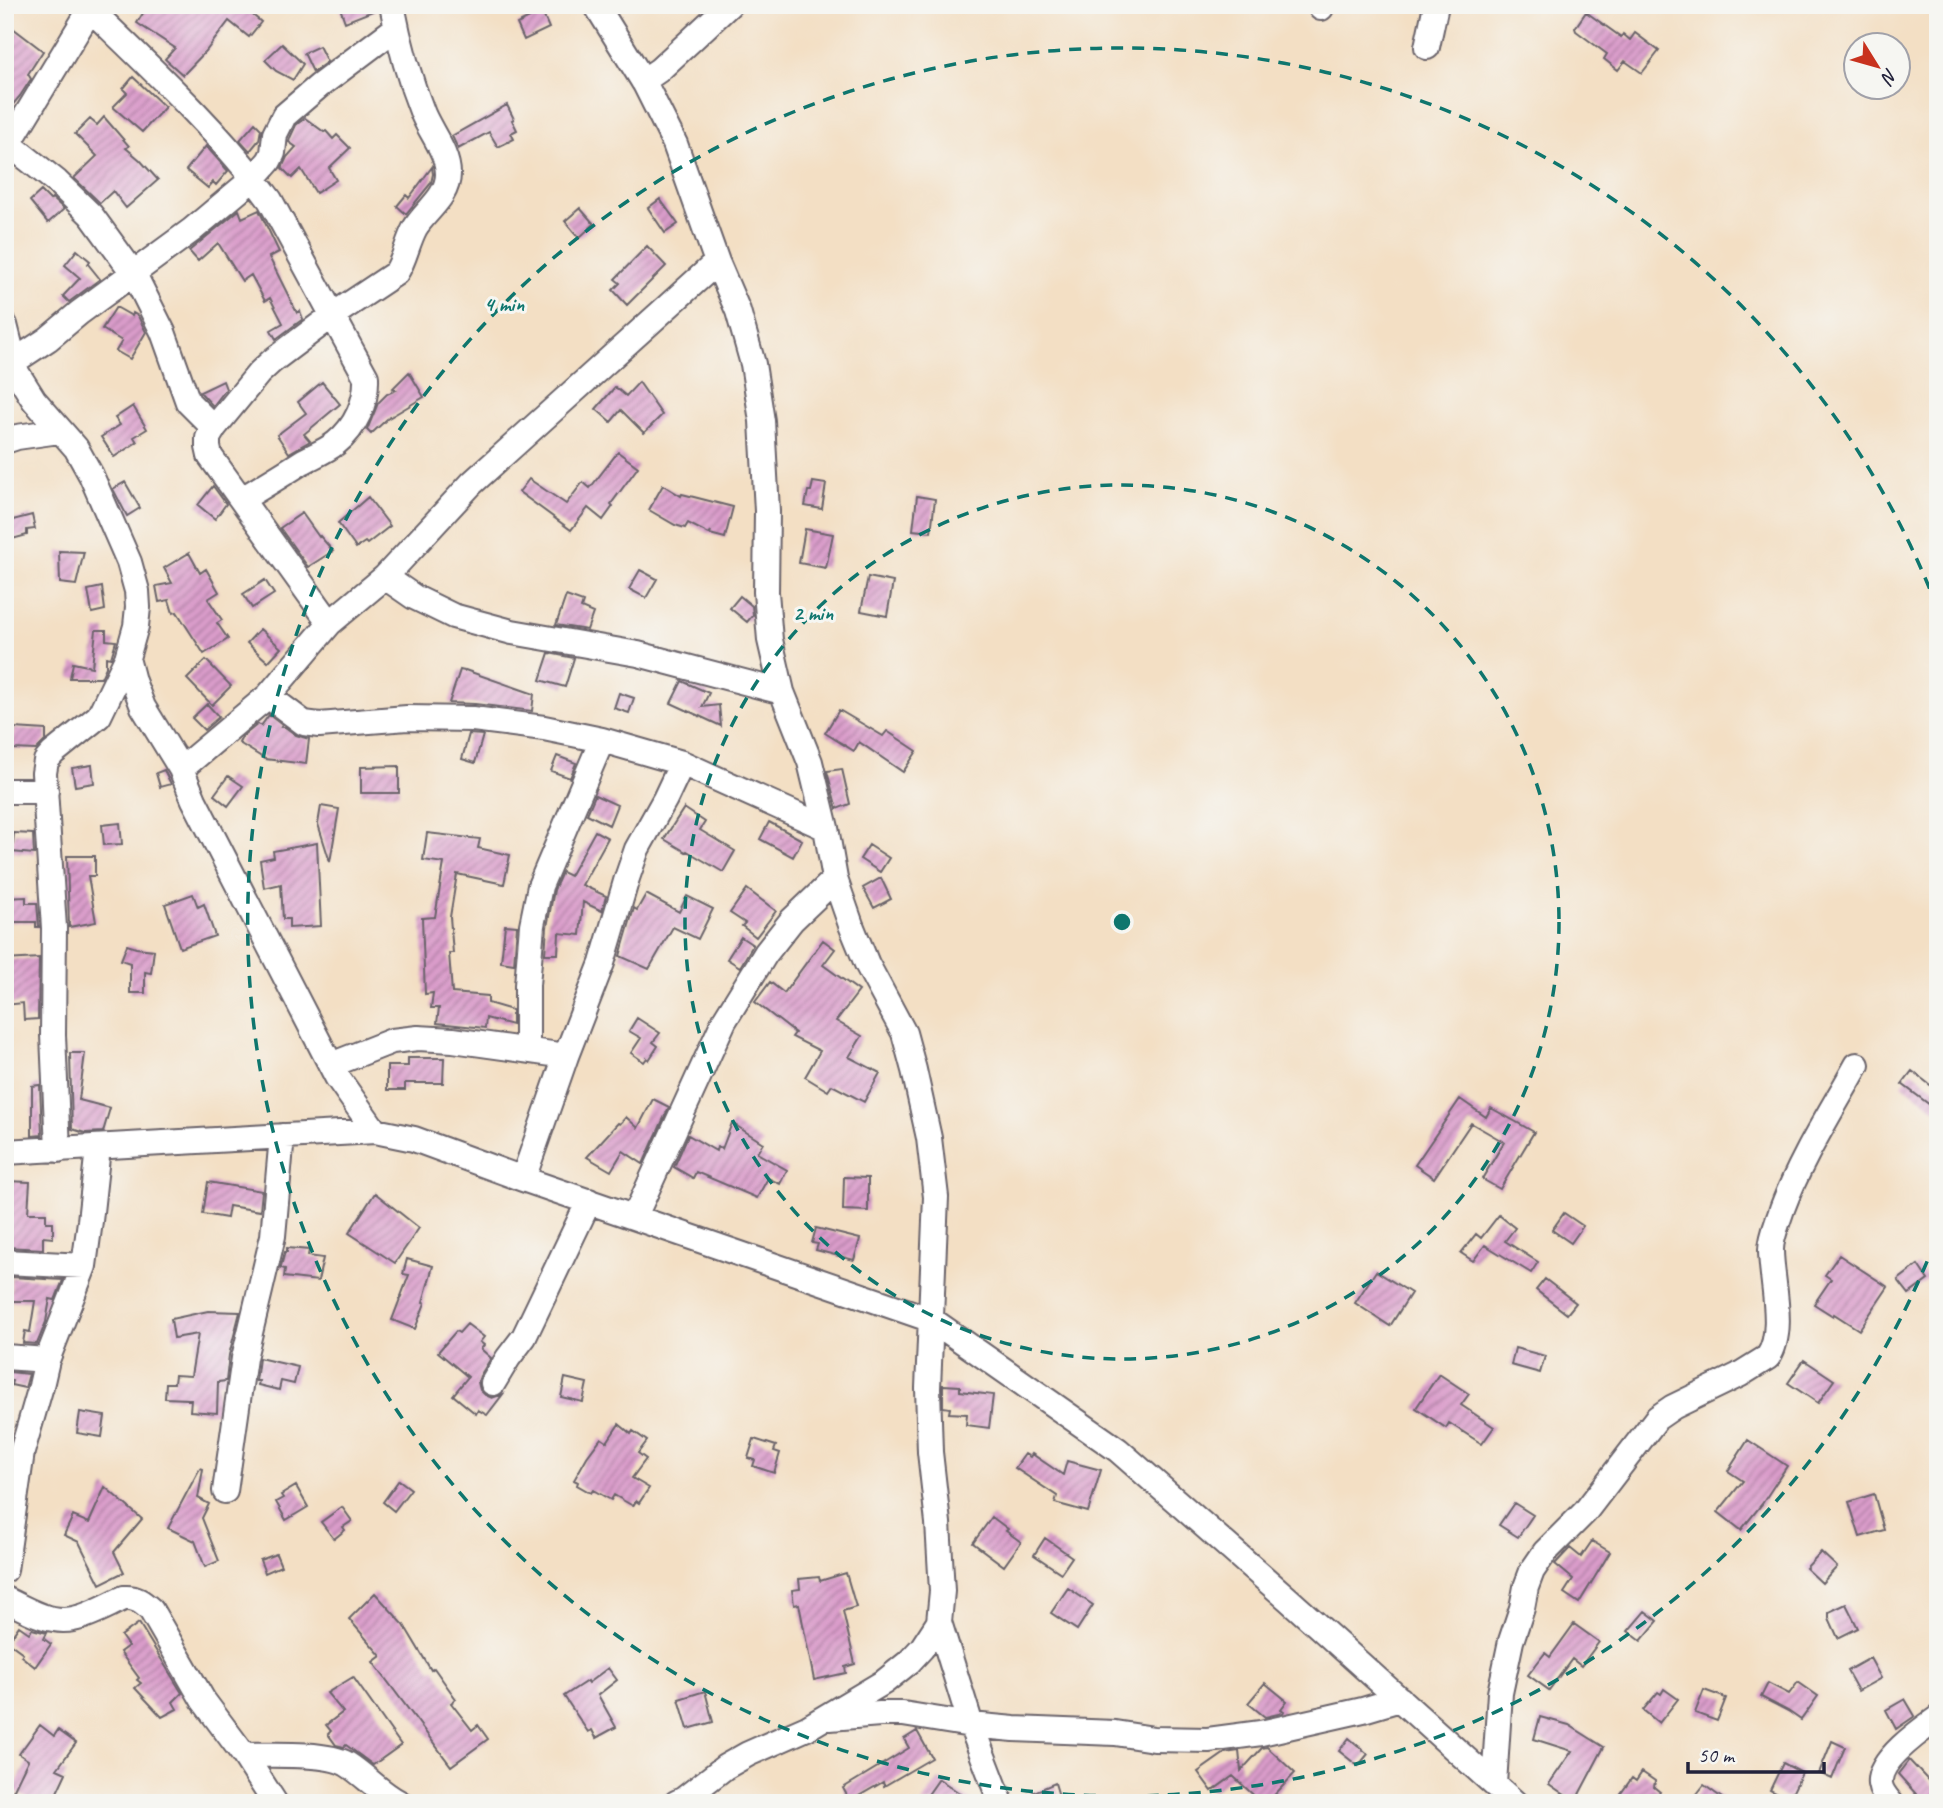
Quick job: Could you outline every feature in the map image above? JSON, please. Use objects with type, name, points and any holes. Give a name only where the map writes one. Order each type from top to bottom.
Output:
[{"type":"street","points":[[596,5],[643,81],[675,144],[717,262],[738,311],[753,364],[760,410],[767,511],[766,592],[770,640],[782,692],[810,762],[835,878],[851,925],[867,964],[904,1033],[914,1069],[929,1138],[936,1197],[928,1388],[930,1452],[942,1591],[939,1622],[971,1725],[1001,1803]]},
{"type":"street","points":[[643,81],[659,70],[729,5]]},
{"type":"street","points":[[1427,47],[1436,5]]},
{"type":"street","points":[[214,428],[188,402],[163,332],[134,274],[91,215],[57,182],[7,147],[91,7],[219,138],[254,178],[270,201],[366,377],[367,389],[363,405],[347,431],[335,444],[242,499]]},
{"type":"street","points":[[13,362],[48,339],[192,230],[254,178],[273,153],[275,134],[284,116],[394,17]]},
{"type":"street","points":[[330,623],[210,456],[208,438],[259,373],[272,361],[333,315],[396,273],[415,228],[437,203],[449,171],[424,115],[399,42],[394,17]]},
{"type":"street","points":[[181,769],[268,696],[330,623],[385,577],[472,483],[717,262]]},
{"type":"street","points":[[5,325],[17,373],[34,400],[76,448],[91,475],[129,562],[138,607],[127,658],[99,716],[53,753],[46,761],[44,773],[54,928],[53,1035],[58,1150]]},
{"type":"street","points":[[5,441],[59,431]]},
{"type":"street","points":[[385,577],[414,597],[453,616],[512,632],[638,653],[782,692]]},
{"type":"street","points":[[127,658],[143,707],[181,769],[194,800],[337,1077],[375,1132]]},
{"type":"street","points":[[268,696],[304,723],[319,725],[407,719],[473,719],[544,728],[602,740],[682,763],[826,828]]},
{"type":"street","points":[[527,1050],[527,985],[532,925],[540,886],[602,740]]},
{"type":"street","points":[[523,1179],[601,963],[638,849],[682,763]]},
{"type":"street","points":[[5,791],[46,791]]},
{"type":"street","points":[[635,1216],[724,1021],[766,953],[792,920],[835,878]]},
{"type":"street","points":[[331,1065],[392,1041],[418,1038],[453,1040],[566,1056]]},
{"type":"street","points":[[1494,1784],[1500,1693],[1525,1587],[1532,1571],[1545,1552],[1585,1512],[1657,1418],[1690,1398],[1740,1375],[1771,1353],[1777,1326],[1771,1247],[1777,1222],[1794,1179],[1857,1065]]},
{"type":"street","points":[[5,1152],[375,1132],[414,1139],[932,1320],[1118,1450],[1515,1803]]},
{"type":"street","points":[[225,1491],[244,1358],[273,1236],[282,1136]]},
{"type":"street","points":[[5,1570],[22,1452],[47,1360],[84,1266],[98,1148]]},
{"type":"street","points":[[493,1383],[524,1336],[589,1201]]},
{"type":"street","points":[[5,1262],[84,1266]]},
{"type":"street","points":[[5,1357],[47,1360]]},
{"type":"street","points":[[5,1599],[33,1614],[58,1620],[74,1619],[124,1598],[132,1597],[143,1602],[151,1610],[203,1700],[275,1803]]},
{"type":"street","points":[[676,1803],[725,1767],[826,1718],[884,1682],[922,1648],[939,1622]]},
{"type":"street","points":[[826,1718],[903,1714],[1014,1729],[1208,1740],[1261,1733],[1400,1699]]},
{"type":"street","points":[[1891,1803],[1883,1793],[1879,1781],[1883,1768],[1908,1740],[1938,1718]]},
{"type":"street","points":[[244,1755],[319,1758],[342,1762],[400,1803]]},
{"type":"building","points":[[148,5],[241,5],[261,22],[249,37],[229,21],[183,75],[165,59],[175,48],[137,23]]},
{"type":"building","points":[[339,5],[377,5],[378,9],[345,22]]},
{"type":"building","points":[[542,12],[549,28],[524,40],[517,24]]},
{"type":"building","points":[[1586,12],[1621,37],[1623,34],[1630,40],[1635,33],[1659,51],[1642,73],[1625,61],[1618,70],[1604,59],[1607,54],[1576,31],[1575,28]]},
{"type":"building","points":[[5,22],[43,51],[28,74],[31,79],[5,114]]},
{"type":"building","points":[[282,44],[303,64],[293,80],[276,71],[265,60]]},
{"type":"building","points":[[319,46],[327,62],[313,72],[304,53]]},
{"type":"building","points":[[133,77],[165,107],[142,132],[113,107],[127,93],[123,89]]},
{"type":"building","points":[[507,105],[517,130],[511,133],[514,139],[498,147],[489,132],[458,149],[452,136]]},
{"type":"building","points":[[104,117],[129,146],[126,148],[158,180],[126,208],[113,191],[100,203],[74,178],[97,156],[75,134],[90,119],[97,125]]},
{"type":"building","points":[[305,118],[326,131],[333,139],[337,135],[350,148],[329,168],[336,180],[316,193],[301,169],[292,178],[282,168],[296,147],[289,142],[290,138],[296,125]]},
{"type":"building","points":[[255,123],[261,129],[259,140],[250,151],[240,140]]},
{"type":"building","points":[[206,146],[228,171],[216,185],[213,182],[208,188],[186,170]]},
{"type":"building","points":[[432,167],[431,183],[406,214],[397,206],[406,195],[409,198]]},
{"type":"building","points":[[41,191],[64,209],[48,223],[30,201]]},
{"type":"building","points":[[660,199],[678,224],[665,233],[648,208]]},
{"type":"building","points":[[580,208],[594,224],[579,238],[565,221]]},
{"type":"building","points":[[239,210],[242,218],[259,210],[279,252],[269,257],[297,313],[300,311],[303,319],[276,339],[271,330],[283,323],[270,298],[265,301],[251,275],[242,281],[218,243],[198,261],[189,251]]},
{"type":"building","points":[[647,246],[666,266],[627,305],[613,290],[620,283],[615,279]]},
{"type":"building","points":[[77,250],[90,261],[88,264],[100,279],[69,302],[63,296],[80,278],[65,265]]},
{"type":"building","points":[[116,307],[132,316],[133,313],[138,316],[146,332],[130,359],[116,351],[122,341],[102,329]]},
{"type":"building","points":[[409,372],[424,397],[387,419],[371,434],[367,430],[378,403],[396,390],[393,388]]},
{"type":"building","points":[[223,381],[226,389],[213,406],[200,392]]},
{"type":"building","points":[[322,382],[340,404],[304,434],[310,441],[289,453],[277,435],[306,413],[298,402]]},
{"type":"building","points":[[639,382],[662,415],[644,433],[621,410],[611,422],[596,409],[615,387],[626,396]]},
{"type":"building","points":[[133,406],[147,429],[134,437],[137,442],[114,457],[101,437],[120,425],[115,418]]},
{"type":"building","points":[[618,452],[638,467],[611,504],[613,506],[603,520],[588,508],[571,530],[519,492],[529,479],[566,504],[583,482],[590,488]]},
{"type":"building","points":[[125,482],[140,508],[127,516],[113,489]]},
{"type":"building","points":[[813,482],[826,484],[822,509],[805,506]]},
{"type":"building","points":[[663,485],[681,496],[682,494],[733,507],[725,538],[710,534],[711,531],[709,534],[688,523],[685,528],[675,525],[649,510]]},
{"type":"building","points":[[213,486],[226,504],[215,519],[198,505]]},
{"type":"building","points":[[917,496],[935,499],[931,532],[913,530]]},
{"type":"building","points":[[368,497],[390,526],[367,544],[365,542],[356,548],[338,523]]},
{"type":"building","points":[[302,513],[333,551],[308,567],[280,528]]},
{"type":"building","points":[[32,515],[35,529],[27,530],[27,535],[5,541],[5,522]]},
{"type":"building","points":[[805,529],[833,534],[826,568],[799,563]]},
{"type":"building","points":[[59,551],[84,552],[76,585],[60,583]]},
{"type":"building","points":[[189,553],[200,573],[206,569],[219,592],[208,599],[222,620],[217,623],[228,639],[204,654],[177,612],[173,613],[169,600],[159,602],[156,586],[172,583],[164,568]]},
{"type":"building","points":[[640,570],[657,579],[646,598],[629,589]]},
{"type":"building","points":[[868,577],[893,582],[887,616],[861,611]]},
{"type":"building","points":[[265,580],[274,594],[252,608],[243,594]]},
{"type":"building","points":[[102,587],[105,610],[92,613],[88,590]]},
{"type":"building","points":[[566,596],[583,602],[581,608],[593,613],[587,630],[556,625]]},
{"type":"building","points":[[740,596],[752,606],[753,615],[747,622],[730,608]]},
{"type":"building","points":[[260,629],[281,648],[268,662],[247,643]]},
{"type":"building","points":[[96,630],[106,630],[106,640],[116,641],[111,658],[106,657],[106,667],[101,678],[70,678],[73,663],[92,667]]},
{"type":"building","points":[[549,653],[574,658],[565,687],[540,680]]},
{"type":"building","points":[[206,660],[231,686],[212,705],[187,679]]},
{"type":"building","points":[[460,670],[534,694],[532,711],[449,703]]},
{"type":"building","points":[[682,681],[709,693],[702,707],[719,705],[721,726],[671,703]]},
{"type":"building","points":[[619,693],[634,698],[629,713],[614,708]]},
{"type":"building","points":[[207,704],[219,717],[204,730],[192,718]]},
{"type":"building","points":[[839,710],[883,736],[887,731],[917,751],[903,772],[859,742],[854,751],[825,733]]},
{"type":"building","points":[[269,715],[282,725],[281,727],[309,739],[306,764],[265,759],[239,743],[242,737],[258,724],[261,726]]},
{"type":"building","points":[[14,728],[46,730],[46,740],[36,750],[13,749]]},
{"type":"building","points":[[469,734],[483,735],[475,763],[462,759]]},
{"type":"building","points":[[557,756],[576,763],[570,778],[551,771]]},
{"type":"building","points":[[92,765],[94,783],[75,786],[72,768]]},
{"type":"building","points":[[399,766],[399,793],[361,793],[361,767]]},
{"type":"building","points":[[842,769],[850,804],[837,809],[827,771]]},
{"type":"building","points":[[164,770],[171,784],[160,787],[156,773]]},
{"type":"building","points":[[228,776],[243,786],[228,806],[214,795]]},
{"type":"building","points":[[595,795],[617,805],[609,825],[587,814]]},
{"type":"building","points":[[321,806],[339,809],[330,862],[318,824]]},
{"type":"building","points":[[684,808],[705,822],[700,830],[735,851],[723,872],[664,839]]},
{"type":"building","points":[[769,822],[802,840],[793,857],[760,839]]},
{"type":"building","points":[[120,823],[122,844],[104,845],[102,825]]},
{"type":"building","points":[[595,831],[608,838],[582,885],[606,896],[602,911],[583,902],[580,935],[559,933],[558,954],[545,954],[554,890],[562,872],[570,876]]},
{"type":"building","points":[[14,833],[33,834],[34,854],[12,852]]},
{"type":"building","points":[[427,833],[480,839],[478,848],[510,855],[504,884],[457,874],[450,917],[453,953],[449,953],[452,993],[488,996],[488,1003],[512,1010],[512,1025],[486,1018],[485,1028],[437,1023],[439,1008],[431,1008],[433,993],[425,994],[422,918],[435,917],[444,863],[423,860]]},
{"type":"building","points":[[317,843],[321,926],[289,928],[289,919],[283,919],[281,884],[264,888],[260,860],[274,857],[273,851]]},
{"type":"building","points":[[869,845],[889,858],[880,872],[860,859]]},
{"type":"building","points":[[67,856],[95,856],[95,876],[88,876],[96,922],[69,927]]},
{"type":"building","points":[[881,878],[891,899],[874,908],[863,888]]},
{"type":"building","points":[[747,889],[776,911],[756,937],[742,926],[745,923],[730,913]]},
{"type":"building","points":[[193,894],[198,907],[204,904],[215,936],[180,948],[165,904]]},
{"type":"building","points":[[646,894],[679,912],[687,896],[713,909],[698,939],[673,927],[649,969],[620,956],[634,908],[637,910]]},
{"type":"building","points":[[26,897],[26,903],[37,903],[39,927],[36,927],[36,922],[5,922],[5,898]]},
{"type":"building","points":[[505,925],[517,926],[514,964],[501,962]]},
{"type":"building","points":[[741,937],[753,945],[740,967],[727,959]]},
{"type":"building","points":[[823,940],[835,949],[823,965],[859,991],[836,1021],[862,1036],[849,1057],[880,1073],[864,1102],[832,1085],[828,1091],[805,1077],[820,1051],[792,1037],[795,1033],[755,1002],[770,982],[784,993]]},
{"type":"building","points":[[127,945],[154,950],[151,973],[145,972],[145,993],[130,993],[130,963],[121,960]]},
{"type":"building","points":[[39,958],[38,1019],[24,1020],[23,1003],[5,1005],[5,960]]},
{"type":"building","points":[[637,1018],[660,1033],[653,1042],[658,1046],[649,1060],[647,1058],[644,1062],[631,1053],[641,1038],[629,1031]]},
{"type":"building","points":[[70,1053],[85,1053],[79,1100],[110,1108],[103,1132],[85,1133],[72,1129]]},
{"type":"building","points":[[408,1058],[444,1058],[443,1083],[405,1083],[405,1090],[387,1090],[387,1066],[408,1066]]},
{"type":"building","points":[[1912,1071],[1938,1091],[1938,1111],[1902,1084]]},
{"type":"building","points":[[40,1085],[42,1135],[32,1136],[32,1086]]},
{"type":"building","points":[[653,1099],[669,1107],[643,1164],[623,1151],[611,1171],[587,1157],[626,1117],[638,1128]]},
{"type":"building","points":[[1460,1099],[1486,1117],[1491,1108],[1534,1132],[1500,1189],[1482,1179],[1504,1142],[1471,1123],[1434,1178],[1415,1165]]},
{"type":"building","points":[[732,1123],[763,1143],[757,1153],[787,1170],[780,1184],[768,1178],[757,1198],[696,1172],[693,1178],[674,1167],[688,1135],[716,1151],[717,1147],[722,1149]]},
{"type":"building","points":[[844,1177],[868,1178],[868,1211],[843,1210]]},
{"type":"building","points":[[5,1181],[30,1182],[28,1213],[46,1213],[46,1222],[53,1222],[53,1238],[43,1237],[43,1249],[5,1247]]},
{"type":"building","points":[[208,1182],[262,1191],[260,1211],[229,1206],[227,1218],[203,1214]]},
{"type":"building","points":[[375,1193],[419,1228],[395,1263],[349,1233]]},
{"type":"building","points":[[1564,1213],[1583,1226],[1571,1243],[1552,1230]]},
{"type":"building","points":[[1499,1215],[1515,1228],[1505,1241],[1538,1262],[1531,1273],[1485,1245],[1473,1261],[1461,1253],[1476,1234],[1481,1238]]},
{"type":"building","points":[[816,1228],[860,1239],[854,1260],[816,1250],[818,1244],[812,1243]]},
{"type":"building","points":[[287,1248],[309,1250],[308,1256],[323,1258],[318,1281],[284,1277],[285,1269],[281,1266]]},
{"type":"building","points":[[1839,1255],[1888,1287],[1859,1330],[1814,1304],[1831,1279],[1825,1275]]},
{"type":"building","points":[[407,1259],[433,1266],[423,1302],[425,1303],[415,1329],[392,1320],[409,1275],[403,1274]]},
{"type":"building","points":[[1918,1265],[1928,1280],[1909,1294],[1898,1280]]},
{"type":"building","points":[[1376,1271],[1411,1293],[1390,1326],[1355,1303]]},
{"type":"building","points":[[11,1277],[63,1280],[55,1300],[50,1299],[46,1322],[37,1344],[23,1343],[25,1331],[30,1332],[35,1301],[11,1301]]},
{"type":"building","points":[[1545,1279],[1576,1303],[1567,1314],[1536,1290]]},
{"type":"building","points":[[208,1311],[240,1312],[229,1355],[226,1381],[218,1382],[217,1413],[190,1411],[191,1400],[165,1398],[166,1383],[174,1383],[175,1375],[191,1376],[198,1334],[174,1338],[171,1319]]},
{"type":"building","points":[[467,1324],[484,1337],[480,1342],[484,1345],[481,1349],[491,1358],[480,1376],[480,1390],[492,1398],[503,1394],[487,1415],[478,1410],[476,1414],[453,1395],[468,1377],[438,1352],[456,1331],[459,1333]]},
{"type":"building","points":[[1515,1348],[1545,1356],[1540,1373],[1511,1365]]},
{"type":"building","points":[[259,1358],[298,1367],[294,1384],[281,1381],[279,1390],[258,1385],[259,1381],[256,1381]]},
{"type":"building","points":[[1804,1360],[1834,1380],[1818,1403],[1788,1383]]},
{"type":"building","points":[[9,1372],[29,1374],[25,1388],[11,1385],[12,1381],[8,1380]]},
{"type":"building","points":[[1439,1374],[1469,1394],[1461,1405],[1494,1427],[1482,1444],[1449,1423],[1446,1428],[1416,1408]]},
{"type":"building","points":[[565,1378],[587,1383],[583,1402],[561,1397]]},
{"type":"building","points":[[943,1385],[960,1386],[960,1391],[993,1395],[989,1428],[966,1425],[967,1414],[949,1413],[950,1408],[943,1407]]},
{"type":"building","points":[[80,1412],[105,1416],[102,1437],[77,1433]]},
{"type":"building","points":[[619,1424],[631,1434],[633,1431],[647,1441],[638,1453],[646,1459],[632,1478],[649,1488],[639,1503],[636,1501],[633,1506],[614,1495],[611,1500],[593,1490],[591,1493],[577,1485],[578,1482],[574,1480],[601,1438],[607,1442]]},
{"type":"building","points":[[754,1439],[776,1446],[774,1451],[780,1453],[774,1473],[753,1466],[755,1460],[748,1458]]},
{"type":"building","points":[[1748,1440],[1787,1466],[1741,1530],[1718,1512],[1743,1481],[1728,1471]]},
{"type":"building","points":[[1025,1454],[1030,1457],[1032,1454],[1063,1475],[1067,1461],[1101,1470],[1088,1512],[1055,1503],[1057,1496],[1015,1468]]},
{"type":"building","points":[[200,1468],[203,1469],[198,1498],[209,1504],[202,1518],[219,1561],[205,1567],[195,1541],[168,1528]]},
{"type":"building","points":[[399,1480],[411,1489],[394,1511],[383,1502]]},
{"type":"building","points":[[296,1486],[308,1507],[286,1520],[276,1502],[283,1498],[281,1495]]},
{"type":"building","points":[[105,1487],[142,1519],[114,1552],[124,1572],[100,1584],[79,1542],[64,1535],[73,1516],[89,1523]]},
{"type":"building","points":[[1874,1494],[1884,1530],[1860,1537],[1849,1502]]},
{"type":"building","points":[[1514,1503],[1533,1515],[1518,1537],[1499,1525]]},
{"type":"building","points":[[342,1507],[352,1521],[343,1527],[345,1530],[334,1539],[321,1522]]},
{"type":"building","points":[[992,1517],[1021,1542],[1004,1566],[973,1543]]},
{"type":"building","points":[[1045,1538],[1072,1557],[1061,1573],[1034,1555]]},
{"type":"building","points":[[1592,1541],[1610,1552],[1579,1603],[1564,1593],[1573,1579],[1555,1564],[1570,1548],[1581,1557]]},
{"type":"building","points":[[1821,1552],[1837,1567],[1822,1583],[1806,1568]]},
{"type":"building","points":[[276,1554],[281,1566],[265,1573],[260,1560]]},
{"type":"building","points":[[846,1573],[856,1607],[843,1611],[855,1664],[845,1667],[846,1673],[814,1680],[799,1604],[794,1605],[792,1590],[800,1589],[799,1579],[819,1577],[820,1581]]},
{"type":"building","points":[[1068,1588],[1093,1605],[1077,1630],[1051,1613]]},
{"type":"building","points":[[375,1593],[404,1625],[431,1670],[434,1668],[456,1699],[451,1703],[472,1730],[478,1725],[488,1739],[451,1766],[373,1662],[381,1656],[349,1619]]},
{"type":"building","points":[[1846,1604],[1858,1628],[1838,1638],[1829,1612]]},
{"type":"building","points":[[1645,1611],[1658,1621],[1641,1641],[1628,1631]]},
{"type":"building","points":[[139,1623],[182,1693],[173,1702],[177,1709],[162,1717],[135,1688],[141,1683],[137,1680],[139,1678],[120,1652],[128,1646],[121,1636]]},
{"type":"building","points":[[1574,1624],[1599,1642],[1581,1666],[1572,1659],[1549,1690],[1528,1675],[1545,1653],[1550,1657]]},
{"type":"building","points":[[19,1626],[29,1633],[32,1629],[47,1633],[44,1639],[51,1644],[35,1667],[21,1656],[23,1653],[8,1642]]},
{"type":"building","points":[[1870,1658],[1881,1678],[1858,1691],[1847,1671]]},
{"type":"building","points":[[608,1668],[617,1680],[598,1695],[616,1727],[596,1738],[592,1730],[588,1732],[564,1696]]},
{"type":"building","points":[[353,1677],[401,1745],[373,1765],[346,1745],[336,1745],[328,1734],[331,1731],[326,1725],[343,1712],[327,1693]]},
{"type":"building","points":[[1798,1682],[1818,1696],[1801,1720],[1761,1697],[1768,1683],[1789,1694]]},
{"type":"building","points":[[1265,1683],[1287,1701],[1281,1709],[1283,1713],[1265,1717],[1248,1703]]},
{"type":"building","points":[[1664,1689],[1678,1699],[1659,1723],[1643,1710],[1658,1692],[1661,1694]]},
{"type":"building","points":[[1704,1690],[1726,1698],[1717,1721],[1695,1713]]},
{"type":"building","points":[[705,1691],[713,1722],[688,1729],[679,1699]]},
{"type":"building","points":[[1905,1699],[1915,1716],[1896,1729],[1886,1710]]},
{"type":"building","points":[[1540,1717],[1569,1725],[1604,1747],[1575,1802],[1549,1784],[1572,1751],[1534,1739]]},
{"type":"building","points":[[40,1725],[54,1736],[58,1730],[76,1743],[57,1769],[66,1773],[52,1803],[38,1803],[13,1791],[28,1760],[19,1754]]},
{"type":"building","points":[[917,1731],[932,1758],[884,1786],[883,1782],[850,1801],[843,1788],[909,1748],[904,1739]]},
{"type":"building","points":[[1349,1738],[1368,1754],[1358,1766],[1339,1751]]},
{"type":"building","points":[[1832,1741],[1845,1747],[1832,1779],[1819,1773]]},
{"type":"building","points":[[1267,1747],[1295,1773],[1267,1803],[1262,1803],[1233,1776],[1212,1791],[1198,1772],[1225,1753],[1239,1751],[1241,1771],[1262,1748]]},
{"type":"building","points":[[1909,1760],[1938,1791],[1928,1803],[1924,1803],[1898,1774]]},
{"type":"building","points":[[1783,1763],[1802,1773],[1789,1800],[1770,1790]]},
{"type":"building","points":[[1642,1772],[1655,1781],[1654,1787],[1660,1792],[1653,1803],[1614,1803],[1632,1778],[1636,1781]]},
{"type":"building","points":[[939,1779],[974,1803],[922,1803]]},
{"type":"building","points":[[1055,1783],[1061,1803],[1016,1803],[1015,1800]]},
{"type":"building","points":[[1704,1785],[1729,1803],[1690,1803]]}]
